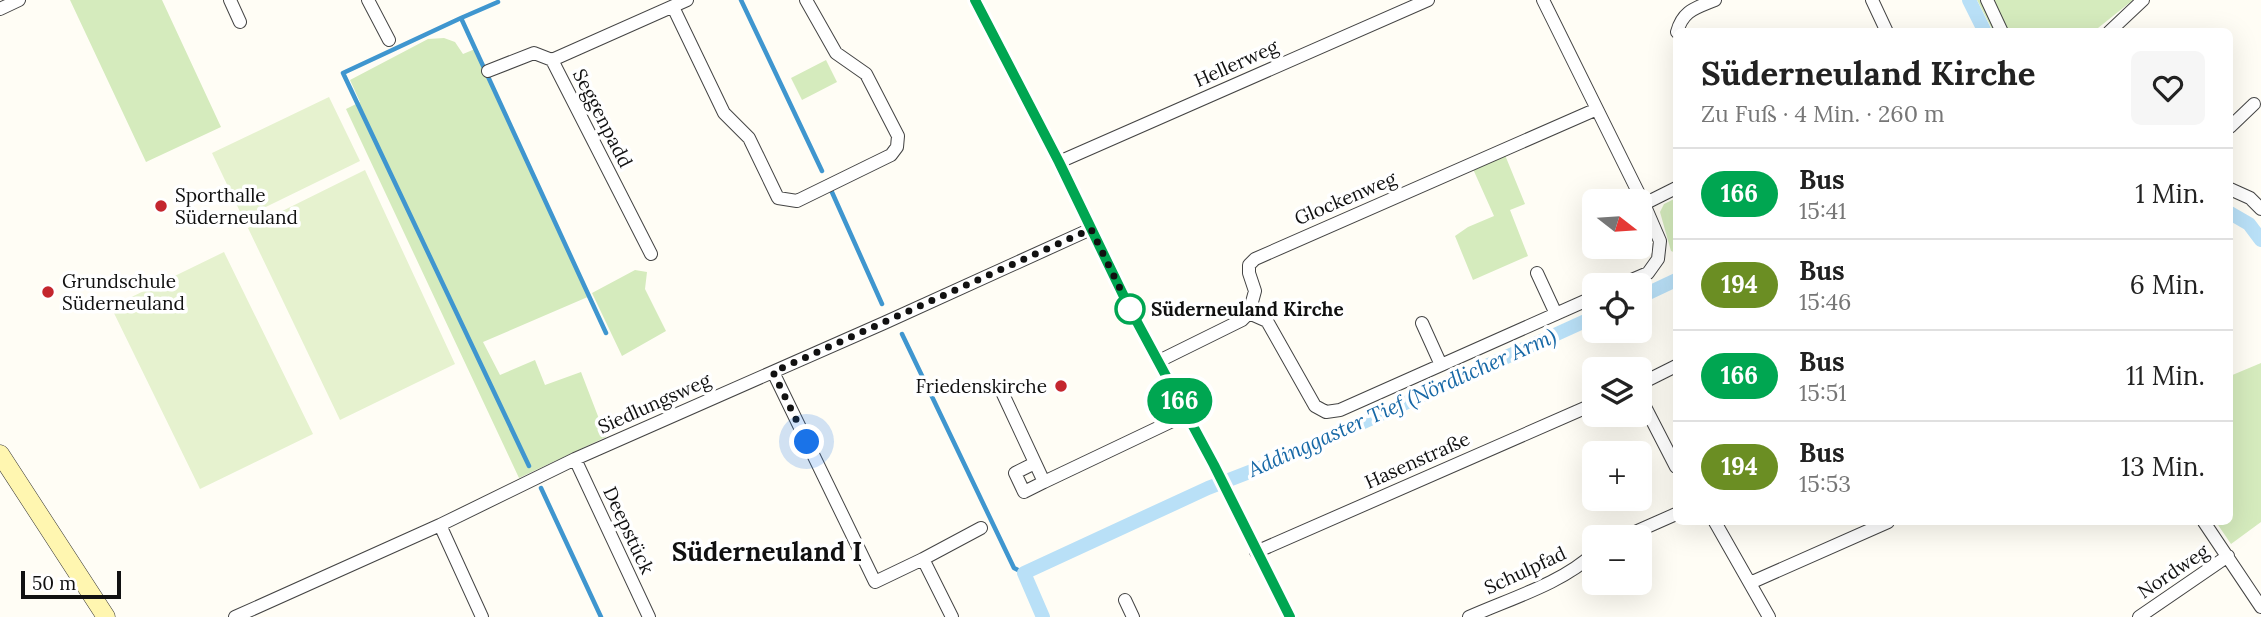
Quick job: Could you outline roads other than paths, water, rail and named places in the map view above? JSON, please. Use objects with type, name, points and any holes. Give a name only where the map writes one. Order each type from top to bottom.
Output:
[{"type":"main road","points":[[0,454],[106,617]]},
{"type":"street","points":[[0,9],[19,0]]},
{"type":"street","points":[[230,0],[240,22]]},
{"type":"street","points":[[368,0],[389,40]]},
{"type":"street","points":[[552,60],[687,0]]},
{"type":"street","points":[[673,7],[724,113],[749,138],[778,198],[797,201],[891,155],[897,147],[898,136],[866,74],[836,53],[806,0]]},
{"type":"street","points":[[975,0],[1290,617]]},
{"type":"street","name":"Hellerweg","points":[[1059,162],[1428,0]]},
{"type":"street","points":[[1543,0],[1637,189]]},
{"type":"street","points":[[1678,28],[1680,20],[1689,12],[1715,0]]},
{"type":"street","points":[[1872,0],[1885,28]]},
{"type":"street","points":[[1987,0],[2001,28]]},
{"type":"street","points":[[2113,28],[2143,0]]},
{"type":"street","name":"Seggenpadd","points":[[488,71],[534,53],[552,60],[651,254]]},
{"type":"street","points":[[2233,124],[2254,104]]},
{"type":"street","name":"Glockenweg","points":[[1249,313],[1255,291],[1249,265],[1255,259],[1597,109]]},
{"type":"street","points":[[1652,200],[1673,190]]},
{"type":"street","points":[[2233,190],[2250,198],[2261,209]]},
{"type":"street","points":[[1648,273],[1658,259],[1660,241],[1652,222]]},
{"type":"street","name":"Siedlungsweg","points":[[235,617],[440,525],[575,459],[1091,229]]},
{"type":"street","points":[[1537,273],[1556,314]]},
{"type":"street","points":[[1159,361],[1242,320],[1249,313],[1267,321],[1315,406],[1326,412],[1340,410],[1582,302]]},
{"type":"street","points":[[1422,323],[1441,365]]},
{"type":"street","points":[[1652,378],[1673,368]]},
{"type":"street","points":[[773,372],[875,582],[981,528]]},
{"type":"street","points":[[1002,392],[1044,482]]},
{"type":"street","name":"Hasenstraße","points":[[1256,551],[1582,409]]},
{"type":"street","points":[[1035,463],[1015,473],[1024,492],[1187,414]]},
{"type":"street","points":[[1652,420],[1673,461]]},
{"type":"street","name":"Deepstück","points":[[575,459],[649,617]]},
{"type":"street","points":[[1651,525],[1673,515]]},
{"type":"street","points":[[440,525],[482,617]]},
{"type":"street","points":[[1717,525],[1769,617]]},
{"type":"street","points":[[1750,583],[1881,525]]},
{"type":"street","points":[[2206,525],[2261,607]]},
{"type":"street","name":"Nordweg","points":[[2139,617],[2228,556]]},
{"type":"street","points":[[923,559],[952,617]]},
{"type":"street","name":"Schulpfad","points":[[1469,617],[1566,574],[1582,564]]},
{"type":"street","points":[[1125,600],[1133,617]]},
{"type":"waterway","points":[[741,0],[822,171]]},
{"type":"waterway","name":"Addinggaster Tief (Nördlicher Arm)","points":[[1969,0],[1983,28]]},
{"type":"waterway","points":[[498,2],[461,18],[606,333]]},
{"type":"waterway","points":[[461,18],[343,73],[529,466]]},
{"type":"waterway","points":[[831,190],[882,304]]},
{"type":"waterway","name":"Addinggaster Tief (Nördlicher Arm)","points":[[2233,215],[2249,224],[2261,240]]},
{"type":"waterway","name":"Addinggaster Tief (Nördlicher Arm)","points":[[1652,291],[1673,281]]},
{"type":"waterway","name":"Addinggaster Tief (Nördlicher Arm)","points":[[1043,617],[1024,573],[1208,488],[1278,461],[1582,322]]},
{"type":"waterway","points":[[902,334],[1014,568],[1024,573]]},
{"type":"waterway","points":[[541,488],[601,617]]},
{"type":"place","name":"Sporthalle Süderneuland","points":[[161,206]]},
{"type":"place","name":"Grundschule Süderneuland","points":[[48,292]]},
{"type":"place","name":"Süderneuland Kirche","points":[[1130,309]]},
{"type":"place","name":"Friedenskirche","points":[[1061,386]]},
{"type":"district","name":"Süderneuland I","points":[[767,552]]}]
